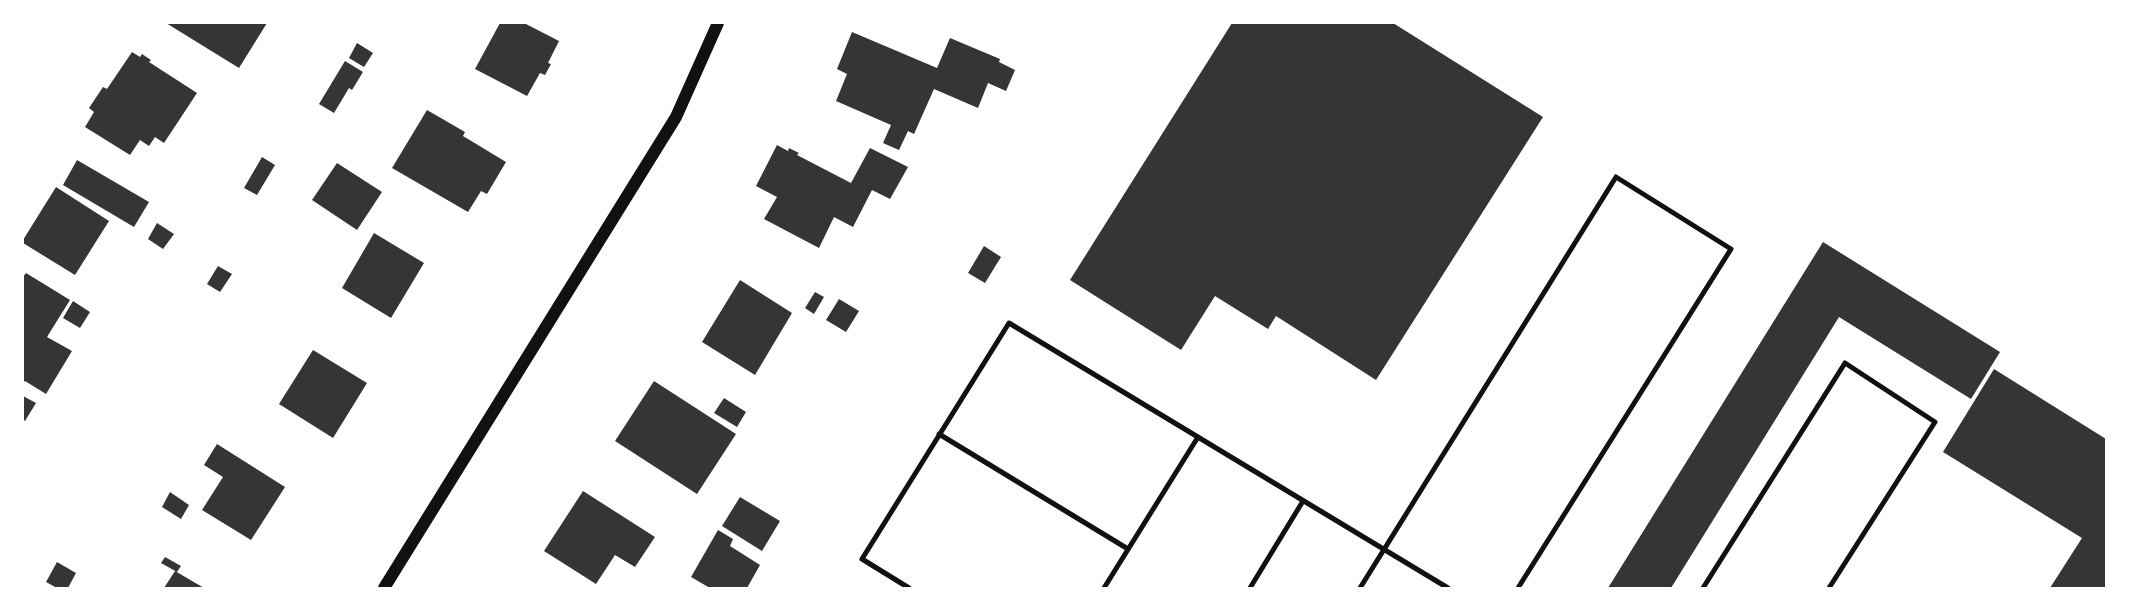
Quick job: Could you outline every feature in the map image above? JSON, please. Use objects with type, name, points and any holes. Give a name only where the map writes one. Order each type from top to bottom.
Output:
[{"type":"street","points":[[384,588],[676,117],[718,23]]},
{"type":"lane","points":[[1360,588],[1616,177],[1731,249],[1518,588]]},
{"type":"lane","points":[[909,588],[862,559],[1009,323],[1448,588]]},
{"type":"lane","points":[[1703,588],[1845,363],[1935,422],[1829,588]]},
{"type":"lane","points":[[939,434],[1128,549]]},
{"type":"lane","points":[[1104,588],[1198,437]]},
{"type":"lane","points":[[1250,588],[1303,501]]},
{"type":"building","points":[[166,23],[267,23],[239,68]]},
{"type":"building","points":[[500,23],[524,23],[559,41],[545,75],[540,73],[527,96],[475,69]]},
{"type":"building","points":[[1232,23],[1393,23],[1543,117],[1376,380],[1276,316],[1268,329],[1215,296],[1181,350],[1070,280]]},
{"type":"building","points":[[852,32],[937,68],[950,38],[1000,59],[999,62],[1015,70],[1006,91],[988,83],[978,108],[934,89],[914,134],[908,131],[899,150],[883,143],[891,125],[836,101],[847,74],[837,69]]},
{"type":"building","points":[[357,43],[373,53],[364,67],[349,58]]},
{"type":"building","points":[[132,52],[140,57],[142,54],[151,60],[149,62],[197,93],[164,143],[155,137],[149,146],[140,140],[130,155],[85,127],[94,112],[89,108],[103,87],[107,89]]},
{"type":"building","points":[[345,61],[363,72],[352,90],[349,88],[334,113],[319,104]]},
{"type":"building","points":[[427,110],[465,132],[463,136],[506,162],[487,194],[481,191],[468,212],[392,168]]},
{"type":"building","points":[[777,145],[799,153],[797,155],[851,183],[870,148],[908,167],[890,199],[872,190],[853,227],[834,217],[819,248],[764,219],[777,197],[756,186]]},
{"type":"building","points":[[262,157],[275,165],[257,195],[244,188]]},
{"type":"building","points":[[77,160],[149,202],[134,227],[63,185]]},
{"type":"building","points":[[337,163],[382,192],[357,230],[312,200]]},
{"type":"building","points":[[56,187],[109,221],[75,275],[23,243]]},
{"type":"building","points":[[157,223],[174,234],[163,249],[148,239]]},
{"type":"building","points":[[374,233],[424,263],[391,318],[342,288]]},
{"type":"building","points":[[1823,242],[2000,352],[1971,399],[1839,317],[1671,588],[1608,588]]},
{"type":"building","points":[[984,246],[1001,257],[985,283],[968,273]]},
{"type":"building","points":[[218,266],[232,274],[220,292],[207,284]]},
{"type":"building","points":[[26,273],[70,300],[47,337],[72,351],[46,394],[25,381],[23,383],[23,277]]},
{"type":"building","points":[[740,280],[792,313],[755,375],[702,342]]},
{"type":"building","points":[[815,292],[824,297],[814,314],[805,308]]},
{"type":"building","points":[[839,299],[859,311],[846,332],[826,320]]},
{"type":"building","points":[[73,301],[90,312],[80,328],[63,318]]},
{"type":"building","points":[[313,350],[367,383],[333,438],[279,404]]},
{"type":"building","points":[[1994,369],[2106,439],[2106,588],[2050,588],[2082,538],[1943,452]]},
{"type":"building","points":[[654,381],[736,434],[697,494],[615,441]]},
{"type":"building","points":[[23,396],[36,403],[25,421],[23,419]]},
{"type":"building","points":[[724,398],[746,412],[737,427],[714,413]]},
{"type":"building","points":[[217,444],[285,487],[251,540],[202,510],[223,477],[204,465]]},
{"type":"building","points":[[583,491],[655,537],[635,567],[615,555],[596,584],[544,551]]},
{"type":"building","points":[[170,492],[189,505],[181,519],[162,507]]},
{"type":"building","points":[[740,497],[780,521],[762,551],[722,526]]},
{"type":"building","points":[[718,530],[733,539],[730,546],[760,565],[747,588],[710,588],[691,577]]},
{"type":"building","points":[[165,557],[181,566],[177,572],[161,563]]},
{"type":"building","points":[[57,562],[76,573],[68,588],[57,588],[46,582]]},
{"type":"building","points":[[175,571],[204,588],[164,588]]}]
